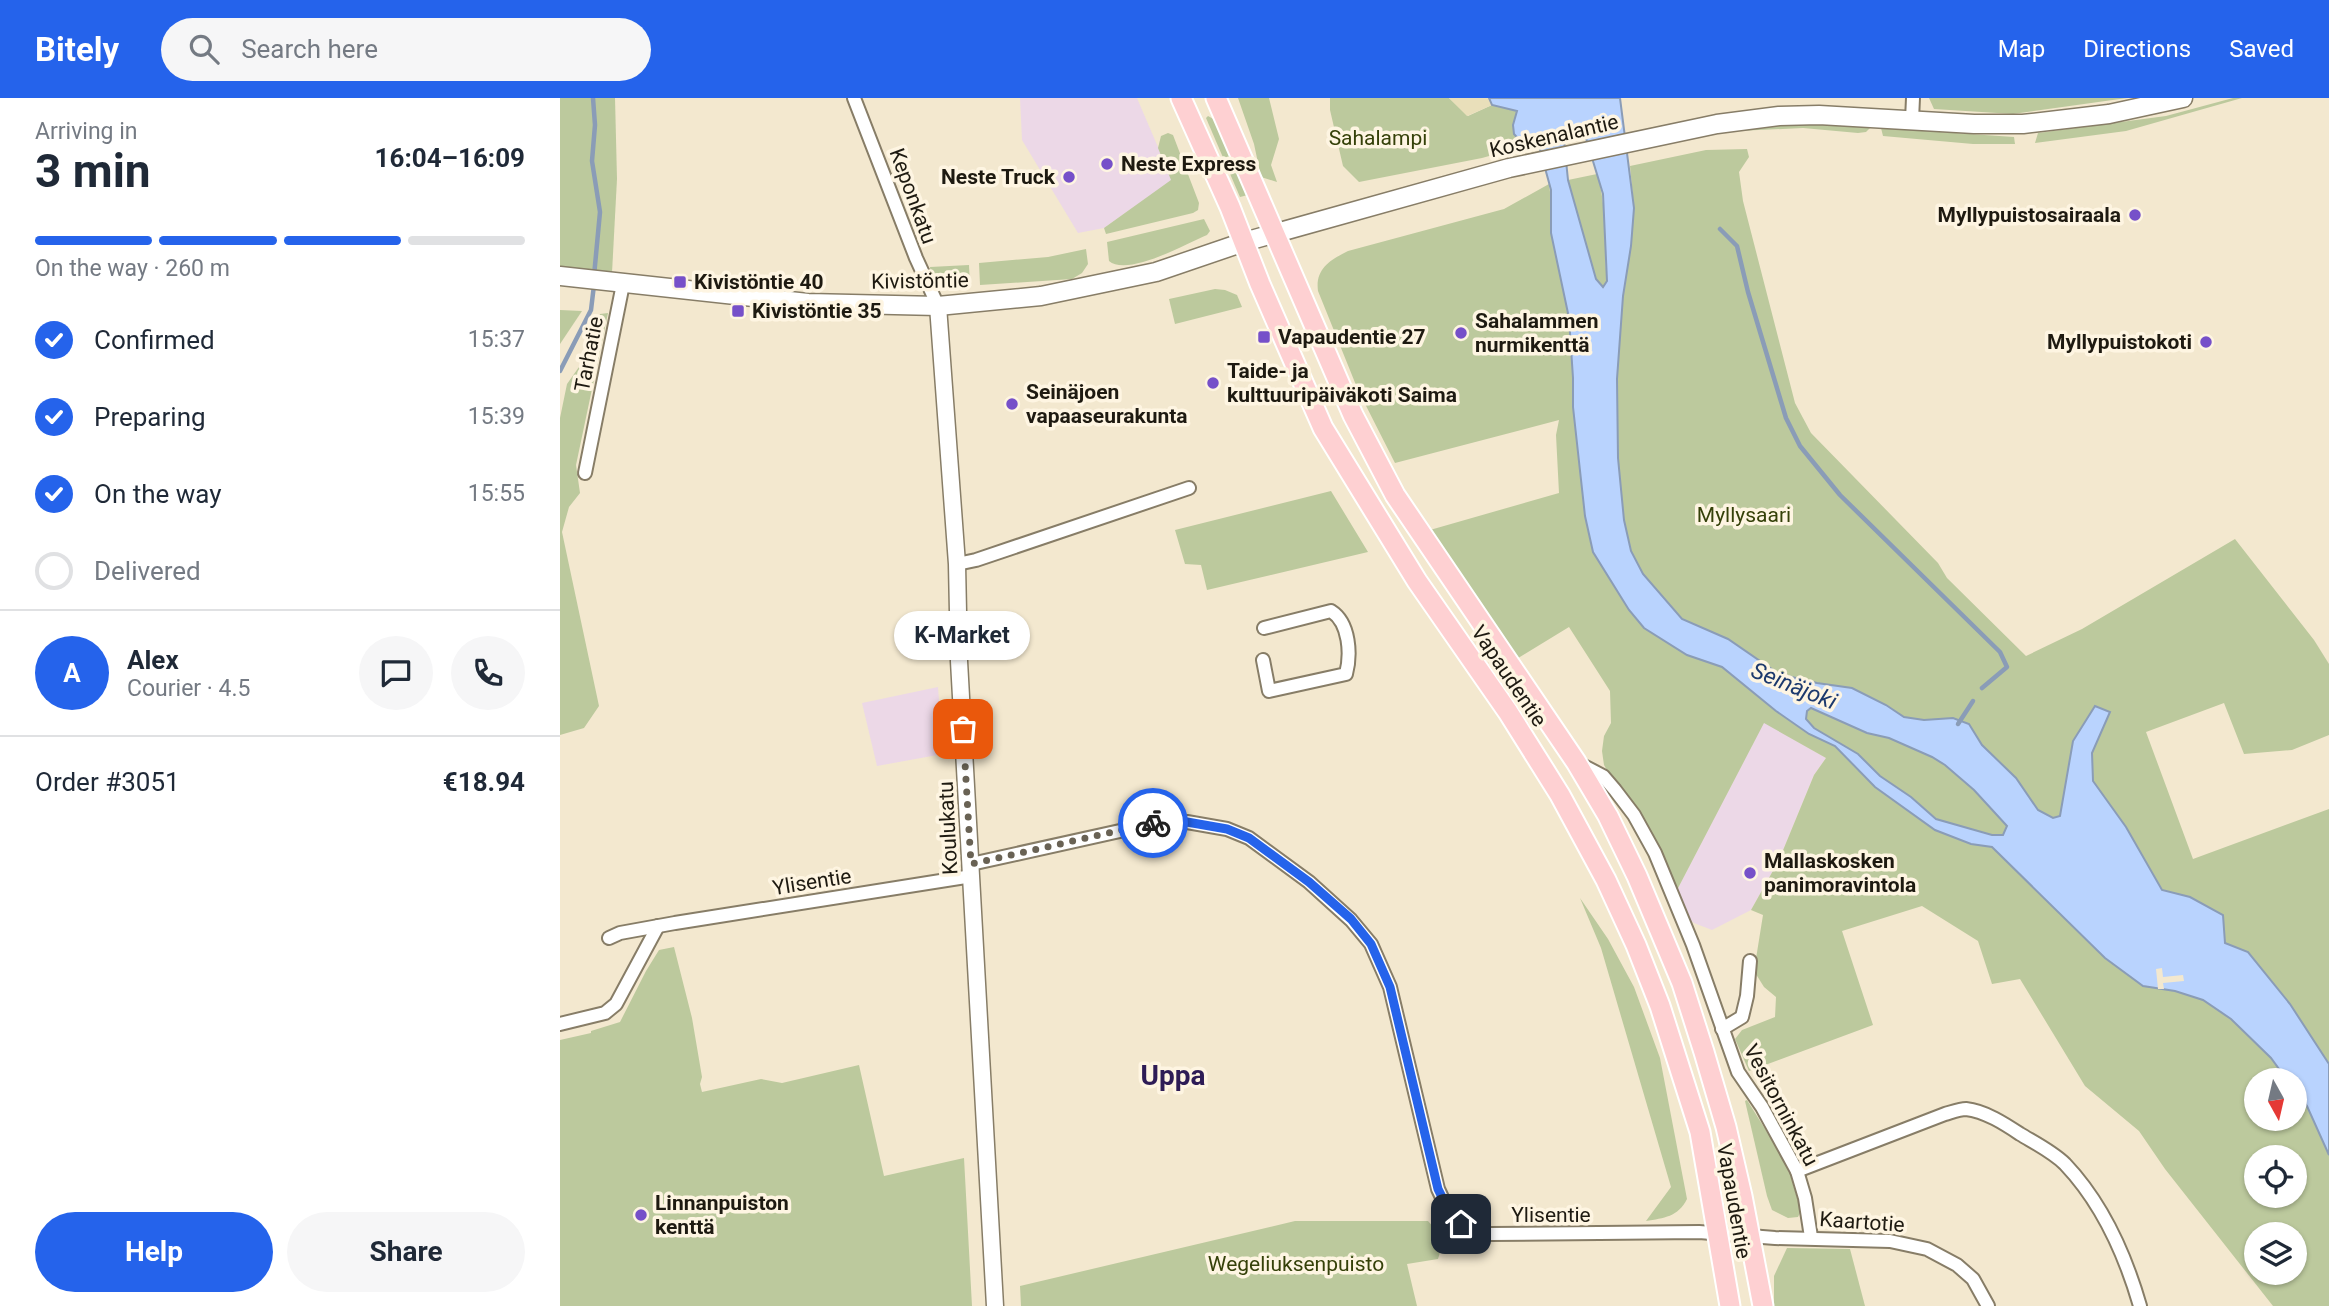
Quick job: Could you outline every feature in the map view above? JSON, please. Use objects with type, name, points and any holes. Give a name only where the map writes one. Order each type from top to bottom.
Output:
[{"type":"main road","name":"Vapaudentie","points":[[1181,98],[1323,428],[1410,569],[1508,712],[1560,795],[1621,913],[1660,1006],[1700,1132],[1730,1306]]},
{"type":"main road","name":"Vapaudentie","points":[[1216,98],[1353,415],[1395,495],[1576,762],[1608,816],[1637,876],[1682,983],[1726,1128],[1763,1306]]},
{"type":"main road","name":"Koskenalantie","points":[[1274,233],[1509,168],[1717,124],[1779,116],[1819,115],[1973,124],[2023,124],[2109,114],[2183,98]]},
{"type":"main road","name":"Kivistöntie","points":[[560,276],[808,303],[937,306],[1041,296],[1101,285],[1156,272],[1274,233]]},
{"type":"street","name":"Keponkatu","points":[[855,98],[937,306]]},
{"type":"street","points":[[1912,120],[1913,98]]},
{"type":"street","name":"Tarhatie","points":[[585,473],[616,283]]},
{"type":"street","name":"Koulukatu","points":[[937,306],[957,564],[959,661],[995,1306]]},
{"type":"street","points":[[957,564],[1189,488]]},
{"type":"street","points":[[1263,660],[1269,691],[1346,674],[1350,657],[1343,623],[1331,611],[1264,628]]},
{"type":"street","name":"Vesitorninkatu","points":[[1576,762],[1603,776],[1634,815],[1655,853],[1681,914],[1738,1072],[1762,1107],[1797,1171],[1805,1198],[1811,1237]]},
{"type":"street","name":"Ylisentie","points":[[609,938],[620,933],[657,926],[971,870],[1156,823],[1187,822],[1227,829],[1249,838],[1309,882],[1351,919],[1371,944],[1390,987],[1438,1189],[1450,1213],[1461,1224],[1490,1234],[1717,1232],[1750,1236]]},
{"type":"street","points":[[560,1024],[605,1013],[616,1004],[657,926]]},
{"type":"street","points":[[1722,1029],[1742,1017],[1750,961]]},
{"type":"street","points":[[1797,1171],[1945,1114],[1965,1109],[1980,1113],[2006,1125],[2064,1162],[2095,1201],[2116,1238],[2140,1306]]},
{"type":"street","name":"Kaartotie","points":[[1750,1236],[1890,1241],[1927,1249],[1956,1265],[1973,1279],[1987,1306]]},
{"type":"shaded area","points":[[1020,98],[1137,98],[1172,180],[1104,228],[1078,233],[1022,140]]},
{"type":"shaded area","points":[[938,687],[943,754],[877,766],[862,703]]},
{"type":"shaded area","points":[[1764,722],[1826,758],[1814,775],[1779,860],[1751,910],[1712,930],[1694,923],[1686,916],[1676,892]]},
{"type":"green space","points":[[560,98],[615,98],[617,179],[612,273],[560,267]]},
{"type":"green space","name":"Sahalampi","points":[[1238,98],[1269,98],[1279,139],[1271,165],[1277,182],[1261,177],[1254,144]]},
{"type":"green space","name":"Sahalampi","points":[[1330,98],[1449,98],[1468,116],[1492,105],[1517,111],[1513,125],[1514,134],[1525,146],[1482,158],[1359,182],[1343,166],[1330,110]]},
{"type":"green space","points":[[1929,98],[2127,98],[2013,114],[1934,109]]},
{"type":"green space","points":[[2242,98],[2126,131],[2035,143],[2038,133],[2166,116]]},
{"type":"green space","points":[[1208,116],[1217,121],[1248,195],[1240,197],[1206,118]]},
{"type":"green space","points":[[1786,123],[1832,123],[1870,128],[1866,132],[1858,133],[1803,128],[1737,131]]},
{"type":"green space","points":[[1881,128],[2014,137],[2015,144],[1973,144],[1883,136]]},
{"type":"green space","points":[[1168,133],[1173,135],[1199,203],[1198,210],[1106,234],[1104,228],[1171,180],[1158,148],[1161,136]]},
{"type":"green space","name":"Myllysaari","points":[[1747,149],[1749,157],[1739,172],[1743,201],[1795,403],[1811,433],[1938,563],[1947,578],[2026,656],[2082,629],[2235,539],[2314,640],[2329,664],[2329,735],[2292,750],[2244,754],[2224,703],[2146,732],[2193,859],[2329,809],[2329,1064],[2290,1004],[2248,952],[2225,943],[2190,897],[2162,890],[2126,827],[2092,781],[2092,753],[2110,712],[2073,741],[2060,816],[2053,818],[2038,810],[2016,778],[1982,745],[1969,724],[1953,718],[1924,720],[1904,717],[1852,688],[1779,674],[1728,639],[1682,619],[1643,574],[1631,551],[1624,520],[1618,458],[1617,379],[1623,296],[1634,208],[1630,166],[1706,150]]},
{"type":"green space","points":[[1597,174],[1604,214],[1607,281],[1603,287],[1596,279],[1568,180]]},
{"type":"green space","points":[[1549,184],[1561,279],[1569,318],[1573,407],[1585,516],[1593,552],[1629,610],[1644,628],[1687,655],[1722,667],[1776,711],[1809,734],[1835,746],[1875,787],[1935,830],[1971,844],[1992,847],[2105,958],[2143,986],[2175,991],[2203,1000],[2231,1019],[2271,1058],[2278,1068],[2244,1068],[2244,1131],[2307,1131],[2307,1106],[2329,1155],[2329,1306],[2273,1306],[2256,1285],[2307,1285],[2307,1222],[2244,1222],[2244,1269],[2165,1169],[2139,1131],[2085,1086],[2020,979],[1992,984],[1978,941],[1922,906],[1842,931],[1873,1025],[1749,1071],[1735,1039],[1742,1030],[1775,1017],[1776,997],[1764,987],[1754,971],[1763,915],[1751,910],[1779,860],[1814,775],[1826,758],[1764,723],[1676,892],[1604,765],[1604,736],[1611,723],[1610,691],[1569,627],[1515,660],[1430,530],[1559,493],[1556,435],[1559,420],[1395,463],[1358,390],[1318,291],[1321,271],[1348,251],[1504,209]]},
{"type":"green space","points":[[1204,219],[1210,231],[1207,235],[1172,251],[1129,265],[1118,265],[1109,261],[1107,242]]},
{"type":"green space","points":[[1086,249],[1088,264],[1082,273],[1072,279],[980,285],[979,263],[1048,257]]},
{"type":"green space","points":[[969,265],[970,287],[944,284],[931,274],[930,267]]},
{"type":"green space","points":[[1215,289],[1237,295],[1242,307],[1175,324],[1169,299]]},
{"type":"green space","points":[[560,310],[582,311],[560,344]]},
{"type":"green space","points":[[608,313],[576,465],[580,493],[569,507],[562,532],[599,706],[584,728],[560,735],[560,418],[567,384],[586,357],[600,314]]},
{"type":"green space","points":[[1331,491],[1368,552],[1207,590],[1201,565],[1185,564],[1175,530]]},
{"type":"green space","points":[[1812,708],[1867,733],[1889,738],[1945,765],[1974,790],[2007,826],[2003,835],[1963,828],[1937,819],[1880,776],[1858,754],[1814,728],[1806,719],[1807,711]]},
{"type":"green space","points":[[1580,898],[1608,939],[1634,987],[1660,1058],[1687,1199],[1679,1210],[1665,1217],[1646,1221],[1671,1187],[1601,948]]},
{"type":"green space","points":[[674,947],[692,1018],[702,1092],[761,1079],[782,1083],[859,1065],[884,1176],[964,1158],[972,1306],[560,1306],[560,1040],[591,1033],[620,1022],[659,950]]},
{"type":"green space","points":[[1747,1100],[1790,1174],[1801,1211],[1798,1217],[1788,1218],[1772,1210],[1745,1101]]},
{"type":"green space","name":"Wegeliuksenpuisto","points":[[1295,1221],[1428,1221],[1444,1239],[1438,1259],[1407,1264],[1417,1306],[1021,1306],[1020,1286]]},
{"type":"green space","points":[[1787,1248],[1850,1249],[1865,1306],[1774,1306],[1774,1276]]},
{"type":"sand","points":[[1449,98],[1489,98],[1492,105],[1467,116]]},
{"type":"water","name":"Seinäjoki","points":[[1489,98],[1620,98],[1634,208],[1623,296],[1617,379],[1618,458],[1624,520],[1631,551],[1643,574],[1682,619],[1728,639],[1779,674],[1852,688],[1904,717],[1924,720],[1953,718],[1969,724],[1982,745],[2016,778],[2038,810],[2053,818],[2060,816],[2073,741],[2095,706],[2110,712],[2092,753],[2093,781],[2126,827],[2162,890],[2190,897],[2223,915],[2225,943],[2248,952],[2290,1004],[2329,1064],[2329,1155],[2307,1106],[2307,1068],[2278,1068],[2231,1019],[2203,1000],[2175,991],[2143,986],[2105,958],[1992,847],[1971,844],[1935,830],[1875,787],[1835,746],[1809,734],[1776,711],[1722,667],[1687,655],[1644,628],[1629,610],[1593,552],[1585,516],[1573,407],[1569,318],[1551,233],[1551,190],[1539,146],[1525,146],[1514,134],[1513,125],[1517,111],[1492,105]],"holes":[[[1585,135],[1603,194],[1607,281],[1603,287],[1596,279],[1568,180],[1564,141]],[[1811,708],[1867,733],[1889,738],[1945,765],[1974,790],[2007,826],[2003,835],[1992,835],[1936,819],[1911,797],[1880,776],[1858,754],[1814,728],[1806,719],[1807,711]]]},
{"type":"pier","points":[[2162,968],[2163,977],[2183,975],[2184,981],[2163,983],[2164,989],[2158,989],[2156,969]]},
{"type":"waterway","points":[[593,98],[595,125],[592,161],[600,212],[594,276]]},
{"type":"waterway","points":[[1720,229],[1737,246],[1786,418],[1800,446],[1840,495],[2000,652],[2007,667],[1982,688]]},
{"type":"waterway","points":[[560,371],[591,310],[594,285]]},
{"type":"waterway","points":[[1958,724],[1973,701]]},
{"type":"way so far","points":[[963,729],[971,864],[1153,823]]},
{"type":"place","name":"Neste Express","points":[[1107,164]]},
{"type":"place","name":"Neste Truck","points":[[1069,177]]},
{"type":"place","name":"Myllypuistosairaala","points":[[2135,215]]},
{"type":"place","name":"Kivistöntie 40","points":[[680,282]]},
{"type":"place","name":"Kivistöntie 35","points":[[738,311]]},
{"type":"place","name":"Sahalammen nurmikenttä","points":[[1461,333]]},
{"type":"place","name":"Vapaudentie 27","points":[[1264,337]]},
{"type":"place","name":"Myllypuistokoti","points":[[2206,342]]},
{"type":"place","name":"Taide- ja kulttuuripäiväkoti Saima","points":[[1213,383]]},
{"type":"place","name":"Seinäjoen vapaaseurakunta","points":[[1012,404]]},
{"type":"place","name":"K-Market","points":[[963,729]]},
{"type":"place","name":"Mallaskosken panimoravintola","points":[[1750,873]]},
{"type":"place","name":"Linnanpuiston kenttä","points":[[641,1215]]},
{"type":"district","name":"Uppa","points":[[1173,1075]]},
{"type":"route","points":[[1153,823],[1187,822],[1227,829],[1249,838],[1309,882],[1351,919],[1371,944],[1390,987],[1438,1189],[1450,1213],[1461,1224]]}]
